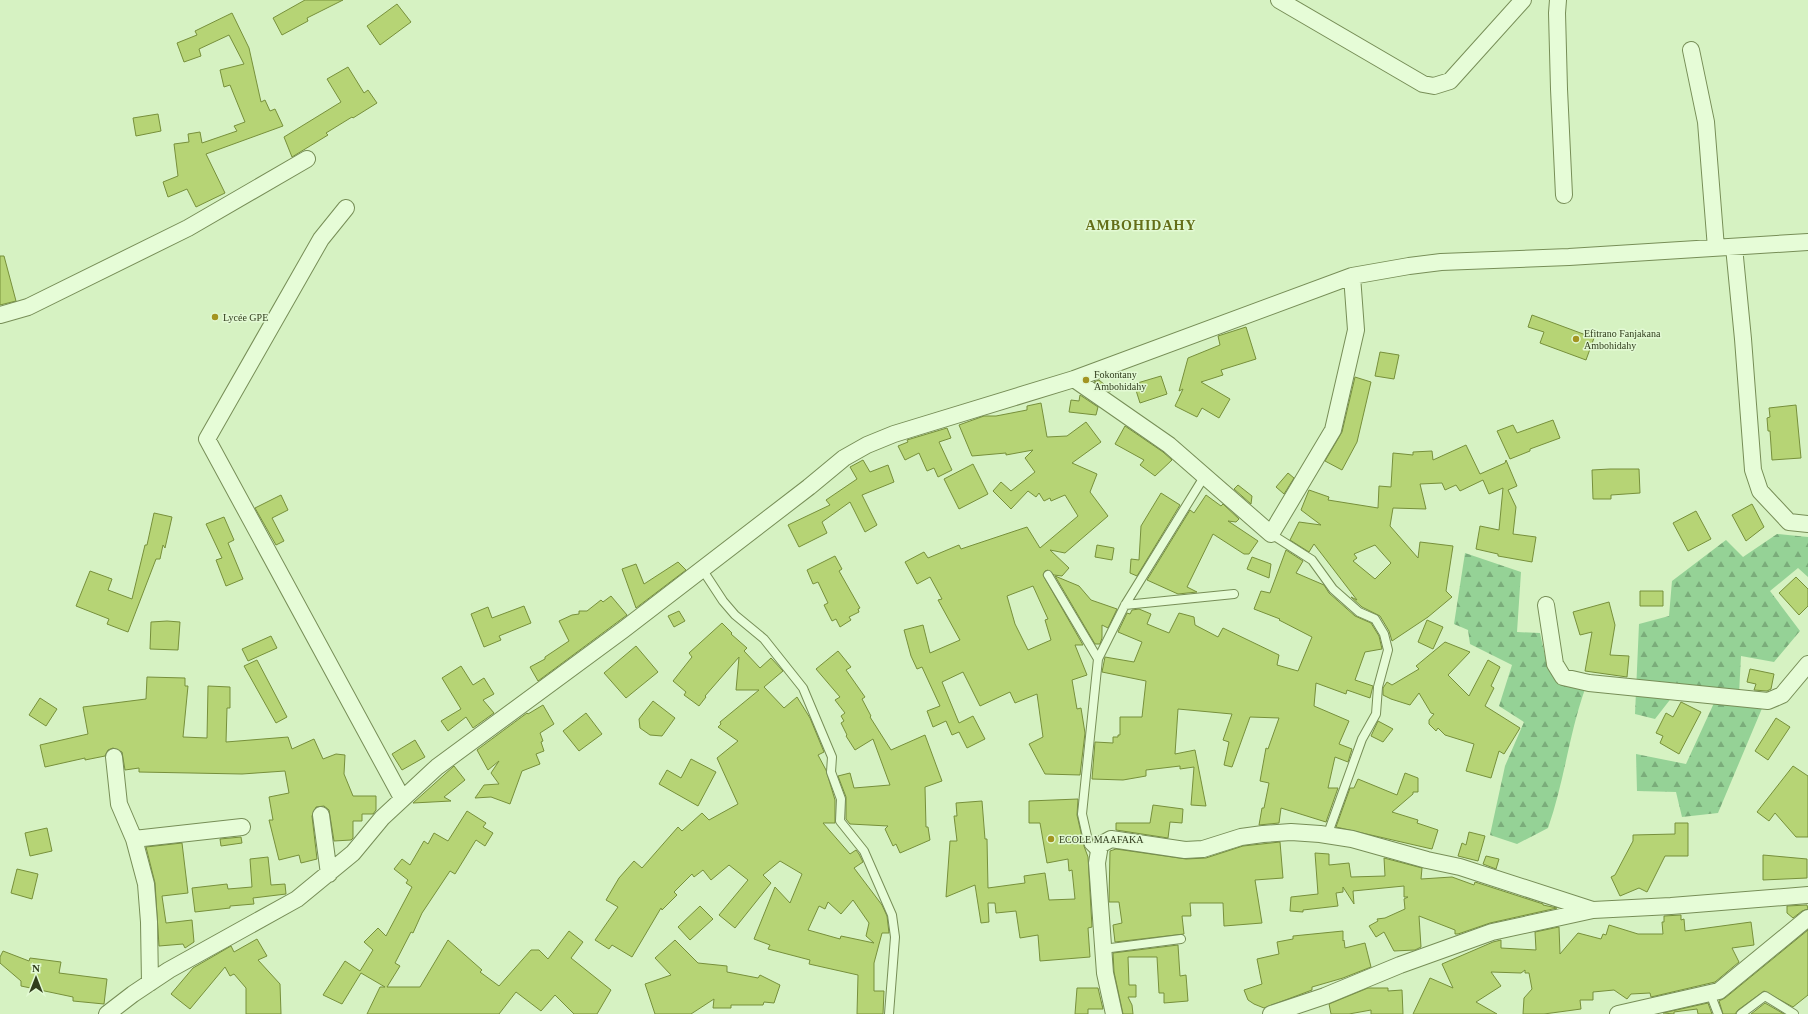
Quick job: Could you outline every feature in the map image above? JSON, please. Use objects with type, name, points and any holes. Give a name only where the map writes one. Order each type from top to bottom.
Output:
[{"type":"street","points":[[1279,0],[1422,84],[1434,86],[1450,81],[1522,0]]},
{"type":"street","points":[[1558,0],[1559,89],[1564,195]]},
{"type":"street","points":[[1691,50],[1706,122],[1716,248]]},
{"type":"street","points":[[0,315],[28,307],[188,228],[307,159]]},
{"type":"street","points":[[346,208],[321,239],[207,439],[402,798]]},
{"type":"street","points":[[108,1014],[150,983],[207,948],[297,899],[353,853],[382,818],[437,767],[623,630],[809,487],[844,458],[867,445],[894,434],[1074,379],[1352,276],[1441,262],[1808,242]]},
{"type":"street","points":[[1734,247],[1753,470],[1760,491],[1789,522],[1808,524]]},
{"type":"street","points":[[1074,379],[1169,445],[1271,534],[1333,430],[1356,330],[1352,276]]},
{"type":"street","points":[[1546,605],[1555,664],[1563,677],[1589,683],[1768,701],[1782,695],[1808,664]]},
{"type":"street","points":[[114,758],[119,804],[134,839],[146,884],[149,922],[150,983]]},
{"type":"street","points":[[321,815],[329,874]]},
{"type":"street","points":[[134,839],[242,827]]},
{"type":"street","points":[[1112,1011],[1105,973],[1097,853],[1100,845],[1111,839],[1186,850],[1203,849],[1241,837],[1291,832],[1352,839],[1427,860],[1460,867],[1593,910]]},
{"type":"street","points":[[1271,1014],[1325,996],[1400,965],[1492,932],[1593,910],[1671,906],[1808,895]]},
{"type":"street","points":[[1618,1014],[1719,991],[1808,918]]},
{"type":"lane","points":[[1097,853],[1089,845],[1082,814],[1098,658],[1126,605],[1204,477]]},
{"type":"lane","points":[[1271,534],[1312,560],[1333,589],[1359,612],[1375,619],[1384,634],[1388,650],[1378,687],[1376,714],[1362,739],[1327,836]]},
{"type":"lane","points":[[702,569],[723,601],[735,614],[764,639],[803,688],[806,695],[832,757],[831,772],[841,799],[840,821],[864,851],[892,915],[895,937],[889,1014]]},
{"type":"lane","points":[[1048,575],[1098,658]]},
{"type":"lane","points":[[1126,605],[1234,594]]},
{"type":"lane","points":[[1103,948],[1181,939]]},
{"type":"lane","points":[[1710,993],[1718,1014]]},
{"type":"lane","points":[[1741,1014],[1765,996],[1794,1014]]},
{"type":"green space","points":[[1777,534],[1808,537],[1808,577],[1798,568],[1770,591],[1800,631],[1774,662],[1741,656],[1739,694],[1763,706],[1718,813],[1682,817],[1676,792],[1637,791],[1636,754],[1686,764],[1714,703],[1676,692],[1655,719],[1635,714],[1639,624],[1669,616],[1672,581],[1726,540],[1743,557]]},
{"type":"green space","points":[[1465,553],[1521,572],[1517,632],[1540,633],[1548,669],[1585,689],[1579,706],[1554,811],[1548,828],[1517,844],[1490,835],[1505,766],[1524,722],[1499,706],[1512,665],[1470,644],[1468,630],[1454,624]]},
{"type":"building","points":[[305,0],[343,0],[307,18],[308,21],[282,35],[273,18]]},
{"type":"building","points":[[397,4],[411,22],[380,45],[367,26]]},
{"type":"building","points":[[232,13],[249,48],[261,102],[265,100],[270,111],[275,109],[283,126],[206,154],[225,193],[196,207],[187,189],[168,197],[163,182],[178,176],[174,144],[189,142],[188,134],[200,132],[202,143],[237,131],[234,126],[245,122],[230,85],[224,87],[220,70],[244,64],[229,35],[199,49],[201,56],[184,62],[177,43],[197,35],[195,31]]},
{"type":"building","points":[[348,67],[364,93],[368,90],[377,103],[326,133],[328,135],[292,157],[284,137],[341,102],[327,79]]},
{"type":"building","points":[[158,114],[161,131],[136,136],[133,118]]},
{"type":"building","points":[[0,256],[4,256],[16,301],[0,305]]},
{"type":"building","points":[[1532,315],[1594,338],[1586,360],[1540,343],[1544,332],[1528,327]]},
{"type":"building","points":[[1246,327],[1256,359],[1221,370],[1223,375],[1201,382],[1230,399],[1219,418],[1202,408],[1197,417],[1175,406],[1183,389],[1179,391],[1188,358],[1220,345],[1218,336]]},
{"type":"building","points":[[1380,352],[1399,355],[1394,379],[1375,376]]},
{"type":"building","points":[[1161,376],[1167,394],[1140,403],[1134,384]]},
{"type":"building","points":[[1355,377],[1371,382],[1357,442],[1342,470],[1325,461],[1342,432]]},
{"type":"building","points":[[1099,380],[1111,390],[1110,392],[1094,382]]},
{"type":"building","points":[[1080,395],[1098,407],[1096,415],[1069,412],[1071,400],[1079,401]]},
{"type":"building","points":[[1041,403],[1047,437],[1067,436],[1086,422],[1101,442],[1072,463],[1097,474],[1090,492],[1108,516],[1065,553],[1050,550],[1069,568],[1062,576],[1054,575],[1048,570],[1045,571],[1043,575],[1083,645],[1075,645],[1087,675],[1072,680],[1077,709],[1081,708],[1085,733],[1080,775],[1045,774],[1029,744],[1043,737],[1037,694],[1015,703],[1010,692],[980,706],[963,672],[942,682],[959,723],[973,716],[985,739],[967,748],[959,732],[952,735],[946,721],[933,727],[927,711],[940,706],[922,667],[917,669],[911,656],[904,630],[923,625],[930,653],[960,640],[938,600],[942,599],[930,577],[917,584],[905,562],[924,552],[928,558],[959,545],[961,549],[1027,527],[1040,548],[1078,516],[1065,495],[1051,501],[1050,498],[1044,501],[1039,493],[1036,497],[1028,491],[1011,509],[993,491],[1001,482],[1011,491],[1035,472],[1025,458],[1033,450],[1006,455],[1006,453],[972,456],[959,425],[984,416],[996,416],[1027,410],[1027,406]],"holes":[[[1033,586],[1048,619],[1045,620],[1051,640],[1028,650],[1015,624],[1007,596]]]},
{"type":"building","points":[[1796,405],[1801,458],[1772,460],[1770,431],[1768,431],[1767,418],[1770,417],[1769,408]]},
{"type":"building","points":[[1553,420],[1560,438],[1530,449],[1530,451],[1510,459],[1497,431],[1513,425],[1517,433]]},
{"type":"building","points":[[1125,426],[1163,452],[1172,460],[1155,476],[1140,465],[1144,460],[1115,444]]},
{"type":"building","points":[[947,428],[951,438],[939,442],[952,470],[938,477],[934,468],[927,471],[919,453],[905,460],[898,446],[908,442],[907,440]]},
{"type":"building","points":[[1466,445],[1480,474],[1505,463],[1506,460],[1517,486],[1508,490],[1516,507],[1513,534],[1536,537],[1532,562],[1498,556],[1498,554],[1476,549],[1480,526],[1499,530],[1503,488],[1489,494],[1483,480],[1460,491],[1456,485],[1445,490],[1442,483],[1420,484],[1426,509],[1393,508],[1390,526],[1418,558],[1420,542],[1453,546],[1446,591],[1452,597],[1428,617],[1392,641],[1389,631],[1380,616],[1362,607],[1351,597],[1357,600],[1314,544],[1309,552],[1290,540],[1299,522],[1321,525],[1301,510],[1309,490],[1329,497],[1328,500],[1378,508],[1379,486],[1391,487],[1393,453],[1413,455],[1413,452],[1432,451],[1433,460]],"holes":[[[1375,545],[1391,563],[1375,579],[1353,561],[1357,558],[1354,554]]]},
{"type":"building","points":[[863,460],[870,472],[888,465],[894,482],[862,495],[877,525],[865,532],[850,502],[822,522],[827,533],[799,547],[788,525],[830,505],[826,500],[857,479],[850,467]]},
{"type":"building","points":[[973,464],[988,494],[959,509],[944,479]]},
{"type":"building","points":[[1639,469],[1640,493],[1611,495],[1611,499],[1593,499],[1592,470]]},
{"type":"building","points":[[1288,473],[1294,478],[1284,494],[1276,487]]},
{"type":"building","points":[[1238,485],[1252,496],[1251,504],[1234,489]]},
{"type":"building","points":[[1161,493],[1180,505],[1137,576],[1130,573],[1131,559],[1139,560],[1141,526]]},
{"type":"building","points":[[281,495],[288,510],[272,518],[284,541],[276,545],[255,508]]},
{"type":"building","points":[[1206,495],[1221,506],[1223,504],[1239,519],[1236,522],[1228,521],[1258,541],[1249,554],[1244,554],[1213,534],[1187,587],[1197,592],[1178,594],[1147,580],[1190,510],[1194,513]]},
{"type":"building","points":[[1752,504],[1764,527],[1746,541],[1732,515]]},
{"type":"building","points":[[1696,511],[1711,539],[1688,551],[1673,523]]},
{"type":"building","points":[[154,513],[172,517],[165,548],[163,545],[160,559],[156,559],[128,632],[107,624],[109,619],[76,606],[90,571],[112,579],[108,590],[132,599]]},
{"type":"building","points":[[224,517],[234,540],[228,543],[243,579],[226,586],[216,560],[222,558],[206,524]]},
{"type":"building","points":[[1097,545],[1114,548],[1112,560],[1095,557]]},
{"type":"building","points":[[1286,550],[1303,561],[1296,573],[1324,585],[1329,593],[1355,616],[1371,623],[1379,636],[1382,649],[1365,652],[1355,680],[1373,686],[1370,698],[1347,690],[1346,694],[1316,683],[1314,706],[1349,721],[1339,744],[1352,749],[1348,762],[1335,757],[1328,788],[1338,788],[1326,822],[1281,808],[1279,823],[1259,825],[1269,783],[1260,781],[1266,748],[1268,749],[1279,718],[1250,717],[1232,767],[1224,765],[1229,742],[1223,740],[1232,714],[1178,709],[1175,754],[1195,750],[1206,806],[1191,805],[1194,767],[1180,769],[1180,766],[1146,770],[1146,776],[1123,780],[1092,779],[1095,742],[1113,743],[1113,737],[1118,737],[1118,735],[1120,735],[1120,717],[1142,717],[1146,681],[1102,672],[1105,657],[1134,662],[1142,642],[1118,632],[1127,613],[1130,614],[1132,610],[1139,609],[1151,614],[1147,624],[1169,633],[1179,613],[1194,617],[1195,625],[1218,637],[1223,628],[1279,655],[1277,665],[1298,671],[1312,637],[1279,620],[1280,619],[1254,609],[1261,591],[1270,593]]},
{"type":"building","points":[[835,556],[842,569],[839,571],[860,608],[858,609],[859,612],[849,617],[851,620],[840,627],[836,619],[832,621],[824,605],[828,603],[818,582],[813,584],[807,570]]},
{"type":"building","points":[[1252,557],[1271,564],[1269,578],[1247,569]]},
{"type":"building","points":[[678,562],[686,570],[636,608],[622,569],[636,564],[644,584]]},
{"type":"building","points":[[1055,576],[1079,586],[1091,600],[1117,609],[1108,628],[1102,625],[1102,638],[1100,644],[1095,644]]},
{"type":"building","points":[[1796,577],[1808,589],[1808,606],[1799,615],[1779,593]]},
{"type":"building","points":[[1640,591],[1663,591],[1663,606],[1640,606]]},
{"type":"building","points":[[611,596],[627,615],[538,681],[530,667],[545,659],[545,657],[569,641],[559,621],[572,615],[579,614],[579,611],[587,611],[601,600],[603,602]]},
{"type":"building","points":[[1609,602],[1615,625],[1610,655],[1629,656],[1627,677],[1585,671],[1592,632],[1580,635],[1573,612]]},
{"type":"building","points":[[524,606],[531,623],[499,636],[501,640],[484,647],[471,614],[488,607],[492,618]]},
{"type":"building","points":[[679,611],[685,621],[674,627],[668,616]]},
{"type":"building","points":[[1427,620],[1443,627],[1433,649],[1418,642]]},
{"type":"building","points":[[151,622],[180,622],[178,650],[150,649]]},
{"type":"building","points":[[722,623],[732,633],[731,634],[747,648],[744,651],[760,668],[771,658],[783,671],[764,687],[784,708],[797,697],[810,718],[824,752],[818,755],[826,770],[835,800],[835,823],[823,823],[850,854],[856,850],[859,854],[863,862],[854,868],[882,905],[887,916],[889,933],[882,933],[874,963],[874,991],[884,991],[883,1014],[857,1014],[858,975],[809,964],[810,960],[768,949],[770,945],[754,939],[775,887],[790,903],[802,874],[780,861],[763,875],[771,883],[735,928],[719,915],[748,880],[729,865],[711,880],[703,870],[694,877],[692,874],[674,892],[677,895],[662,910],[661,908],[632,957],[612,945],[609,949],[595,940],[618,907],[606,900],[619,878],[634,861],[642,868],[678,827],[682,831],[702,813],[709,820],[738,804],[717,758],[738,741],[718,727],[721,724],[720,722],[759,690],[736,690],[739,657],[705,696],[706,697],[699,706],[684,695],[686,692],[673,681],[692,657],[689,653]],"holes":[[[853,900],[869,923],[866,936],[874,943],[841,936],[840,939],[808,930],[819,906],[825,909],[828,902],[841,914]]]},
{"type":"building","points":[[271,636],[277,648],[248,661],[242,649]]},
{"type":"building","points":[[1445,642],[1470,652],[1448,675],[1469,696],[1488,660],[1500,667],[1491,686],[1494,688],[1485,706],[1520,728],[1504,754],[1499,751],[1491,778],[1466,771],[1474,744],[1445,735],[1438,728],[1436,731],[1429,724],[1429,720],[1434,714],[1431,713],[1419,693],[1410,705],[1383,695],[1383,688],[1387,682],[1392,685],[1419,669],[1416,666]]},
{"type":"building","points":[[636,646],[658,672],[626,698],[604,673]]},
{"type":"building","points":[[838,651],[851,667],[846,670],[865,697],[862,699],[871,716],[870,717],[891,750],[925,735],[942,781],[925,787],[926,827],[928,827],[930,840],[900,853],[896,844],[893,846],[885,829],[888,826],[850,824],[846,819],[846,797],[838,776],[850,773],[854,788],[890,785],[873,739],[855,750],[846,736],[847,735],[841,723],[844,721],[841,716],[845,713],[835,700],[840,697],[816,669]]},
{"type":"building","points":[[257,660],[287,717],[276,723],[244,666]]},
{"type":"building","points":[[461,666],[473,685],[484,678],[494,694],[483,700],[494,713],[473,728],[466,717],[448,731],[441,721],[461,709],[442,678]]},
{"type":"building","points":[[1750,669],[1774,674],[1771,689],[1767,691],[1754,690],[1756,684],[1747,682]]},
{"type":"building","points":[[147,677],[185,678],[185,686],[188,686],[183,737],[207,738],[208,686],[230,687],[230,708],[227,708],[226,742],[288,737],[292,749],[314,739],[323,759],[336,754],[345,755],[344,774],[353,796],[376,796],[376,810],[373,814],[362,814],[362,821],[353,821],[353,838],[351,840],[334,841],[329,810],[324,806],[316,807],[312,816],[317,859],[301,863],[299,855],[279,860],[269,820],[273,820],[269,797],[289,793],[285,771],[242,774],[139,772],[139,768],[125,770],[122,752],[113,748],[108,750],[105,756],[85,760],[85,758],[45,767],[40,745],[88,734],[83,707],[146,699]]},
{"type":"building","points":[[40,698],[57,709],[46,726],[29,715]]},
{"type":"building","points":[[653,701],[675,718],[662,736],[650,735],[640,728],[639,719]]},
{"type":"building","points":[[1681,702],[1701,712],[1679,754],[1660,743],[1663,736],[1656,733],[1666,713],[1673,717]]},
{"type":"building","points":[[543,705],[554,724],[540,733],[544,751],[536,754],[540,764],[522,771],[510,804],[491,797],[475,798],[484,785],[499,784],[491,773],[499,761],[488,770],[477,750],[527,713],[528,714]]},
{"type":"building","points":[[586,713],[602,734],[579,751],[563,731]]},
{"type":"building","points":[[1776,718],[1790,727],[1768,760],[1755,751]]},
{"type":"building","points":[[1378,721],[1393,729],[1383,742],[1371,736]]},
{"type":"building","points":[[415,740],[425,757],[402,770],[392,754]]},
{"type":"building","points":[[691,759],[716,772],[698,806],[659,784],[667,770],[681,778]]},
{"type":"building","points":[[454,766],[465,780],[444,797],[451,801],[413,803]]},
{"type":"building","points":[[1793,766],[1808,776],[1808,837],[1796,837],[1775,813],[1769,821],[1757,812]]},
{"type":"building","points":[[1405,773],[1418,778],[1418,792],[1413,792],[1413,794],[1392,812],[1418,820],[1417,823],[1438,830],[1432,849],[1336,827],[1350,788],[1354,788],[1358,779],[1397,795]]},
{"type":"building","points":[[1078,799],[1077,815],[1088,857],[1092,927],[1088,928],[1090,957],[1040,961],[1038,935],[1020,938],[1016,911],[996,913],[995,903],[988,903],[989,922],[981,923],[975,885],[946,897],[950,841],[957,841],[954,816],[957,816],[956,803],[982,801],[985,839],[987,839],[988,888],[1025,883],[1024,876],[1045,873],[1049,900],[1075,899],[1072,870],[1069,871],[1068,859],[1047,863],[1040,823],[1029,823],[1029,801]]},
{"type":"building","points":[[1153,805],[1183,809],[1182,823],[1170,822],[1168,838],[1116,830],[1116,823],[1150,823]]},
{"type":"building","points":[[467,811],[486,823],[483,827],[493,833],[485,846],[476,840],[455,874],[450,871],[422,913],[413,933],[411,932],[395,963],[400,966],[387,987],[420,987],[448,940],[482,970],[480,972],[499,986],[531,950],[539,950],[548,959],[569,931],[583,942],[571,958],[611,990],[597,1014],[574,1014],[555,995],[541,1011],[516,992],[499,1014],[367,1014],[380,987],[385,987],[361,973],[342,1004],[323,995],[345,961],[360,971],[373,950],[364,942],[378,928],[386,936],[412,887],[406,883],[408,880],[394,869],[402,859],[410,865],[424,841],[428,844],[434,833],[448,841]]},
{"type":"building","points":[[1675,823],[1688,823],[1688,856],[1665,856],[1647,892],[1639,888],[1620,896],[1611,877],[1615,875],[1633,841],[1633,835],[1675,834]]},
{"type":"building","points":[[47,828],[52,851],[30,856],[25,833]]},
{"type":"building","points":[[1469,832],[1485,836],[1478,861],[1458,856],[1462,843],[1466,845]]},
{"type":"building","points":[[241,837],[242,843],[221,846],[220,839]]},
{"type":"building","points":[[1280,842],[1283,878],[1255,880],[1262,923],[1224,926],[1223,903],[1190,903],[1191,916],[1182,916],[1184,934],[1115,942],[1113,925],[1122,923],[1119,902],[1109,902],[1110,851],[1116,849],[1186,859],[1206,858],[1243,846]]},
{"type":"building","points":[[182,843],[188,893],[162,896],[166,923],[192,920],[194,942],[185,948],[183,944],[159,946],[155,883],[146,847]]},
{"type":"building","points":[[1315,853],[1329,854],[1329,865],[1349,863],[1351,877],[1385,876],[1384,858],[1422,868],[1421,879],[1452,877],[1474,885],[1475,882],[1543,905],[1557,908],[1490,923],[1458,934],[1455,934],[1455,930],[1419,916],[1421,947],[1415,950],[1394,951],[1384,932],[1376,937],[1369,926],[1378,921],[1377,919],[1385,918],[1405,909],[1404,899],[1408,897],[1404,897],[1404,886],[1353,891],[1354,904],[1343,887],[1343,892],[1336,893],[1338,906],[1303,910],[1303,912],[1290,911],[1291,897],[1318,894]]},
{"type":"building","points":[[1763,855],[1807,859],[1807,878],[1763,880]]},
{"type":"building","points":[[1486,856],[1499,859],[1496,869],[1483,864]]},
{"type":"building","points":[[268,857],[271,885],[285,884],[286,894],[253,898],[254,904],[230,906],[230,908],[195,912],[192,888],[227,884],[228,889],[252,887],[250,859]]},
{"type":"building","points":[[17,869],[38,874],[32,899],[11,893]]},
{"type":"building","points":[[1807,905],[1808,909],[1802,911],[1793,918],[1787,913],[1787,906]]},
{"type":"building","points":[[700,906],[713,919],[690,940],[678,927]]},
{"type":"building","points":[[1681,915],[1681,920],[1684,919],[1685,931],[1751,922],[1754,945],[1732,948],[1739,962],[1715,982],[1651,997],[1650,993],[1631,994],[1627,999],[1614,990],[1593,992],[1593,1000],[1580,1000],[1581,1009],[1544,1014],[1523,1014],[1524,998],[1532,989],[1529,973],[1525,973],[1525,970],[1521,973],[1491,972],[1501,986],[1476,1002],[1497,1014],[1413,1014],[1430,978],[1453,988],[1442,964],[1493,942],[1501,940],[1501,948],[1536,950],[1535,932],[1559,927],[1560,954],[1578,933],[1601,939],[1603,934],[1606,935],[1609,925],[1638,934],[1663,934],[1662,922],[1664,922],[1664,916]]},
{"type":"building","points":[[1808,930],[1808,995],[1793,1007],[1764,991],[1738,1010],[1735,1014],[1723,1014],[1719,1001],[1725,998]]},
{"type":"building","points":[[1343,931],[1345,948],[1365,943],[1371,967],[1343,978],[1312,987],[1312,990],[1264,1008],[1248,1000],[1244,990],[1262,984],[1257,959],[1279,954],[1277,942],[1293,939],[1293,936]]},
{"type":"building","points":[[257,939],[267,956],[258,960],[280,984],[281,1014],[246,1014],[246,988],[234,974],[230,976],[225,967],[190,1009],[171,994],[193,968],[231,946],[234,952]]},
{"type":"building","points":[[675,940],[698,963],[727,966],[727,972],[758,978],[760,975],[780,985],[774,1003],[764,1002],[763,1005],[731,1005],[731,1008],[713,1008],[714,999],[691,1014],[655,1014],[645,984],[671,975],[655,958]]},
{"type":"building","points":[[1178,945],[1180,976],[1186,975],[1188,1001],[1164,1003],[1164,993],[1159,993],[1157,957],[1128,957],[1129,985],[1136,985],[1136,997],[1128,997],[1132,1005],[1133,1014],[1123,1014],[1114,972],[1113,953]]},
{"type":"building","points":[[3,951],[29,961],[30,958],[61,962],[59,973],[107,979],[104,1004],[73,1001],[73,997],[21,986],[21,981],[0,963],[0,957]]},
{"type":"building","points":[[1077,988],[1098,988],[1103,1009],[1088,1009],[1088,1014],[1075,1014]]},
{"type":"building","points":[[1368,988],[1388,988],[1388,991],[1402,990],[1403,1014],[1371,1014],[1371,1010],[1349,1014],[1331,1014],[1329,1004]]},
{"type":"building","points":[[1708,1003],[1712,1014],[1698,1014],[1697,1009],[1674,1012],[1674,1014],[1663,1013]]},
{"type":"building","points":[[1765,1003],[1784,1014],[1751,1014]]},
{"type":"place","name":"Lycée GPE","points":[[215,317]]},
{"type":"place","name":"Efitrano Fanjakana Ambohidahy","points":[[1576,339]]},
{"type":"place","name":"Fokontany Ambohidahy","points":[[1086,380]]},
{"type":"place","name":"ECOLE MAAFAKA","points":[[1051,839]]},
{"type":"district","name":"AMBOHIDAHY","points":[[1141,225]]}]
